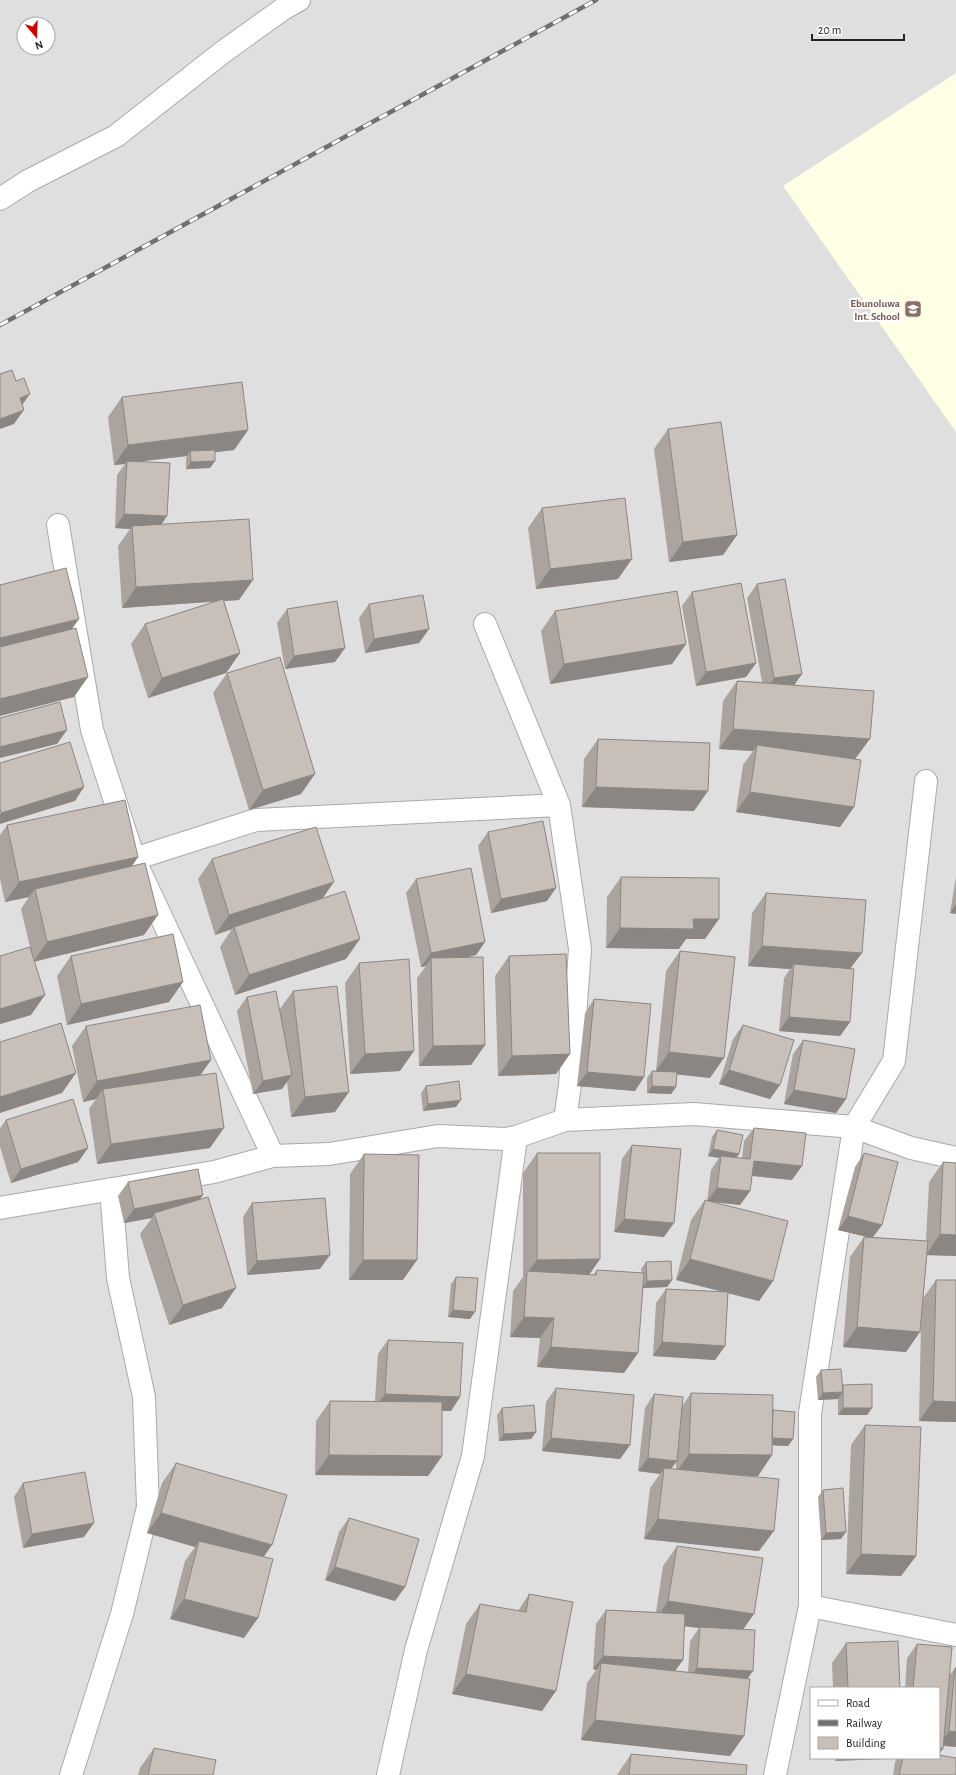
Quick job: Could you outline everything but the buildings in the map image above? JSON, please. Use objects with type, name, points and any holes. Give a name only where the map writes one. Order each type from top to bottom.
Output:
[{"type":"street","points":[[0,199],[28,181],[116,136],[223,52],[283,9],[300,0]]},
{"type":"street","points":[[58,525],[92,730],[134,859],[273,1156]]},
{"type":"street","points":[[485,624],[559,805],[580,949],[570,1085],[565,1120]]},
{"type":"street","points":[[775,1775],[810,1606],[810,1413],[854,1127],[894,1061],[926,781]]},
{"type":"street","points":[[134,859],[256,820],[559,805]]},
{"type":"street","points":[[0,1208],[214,1172],[273,1156],[329,1154],[438,1136],[505,1139],[516,1137],[565,1120],[694,1114],[854,1127],[911,1148],[956,1158]]},
{"type":"street","points":[[388,1775],[416,1650],[473,1456],[516,1137]]},
{"type":"street","points":[[71,1775],[122,1614],[148,1507],[144,1397],[118,1278],[110,1189]]},
{"type":"street","points":[[810,1606],[956,1634]]},
{"type":"shaded area","points":[[0,0],[956,0],[956,1775],[0,1775]]},
{"type":"shaded area","name":"Ebunoluwa Int. School","points":[[956,73],[956,432],[783,186]]},
{"type":"railway","points":[[0,325],[596,0]]},
{"type":"place","name":"Ebunoluwa Int. School","points":[[913,309]]}]
